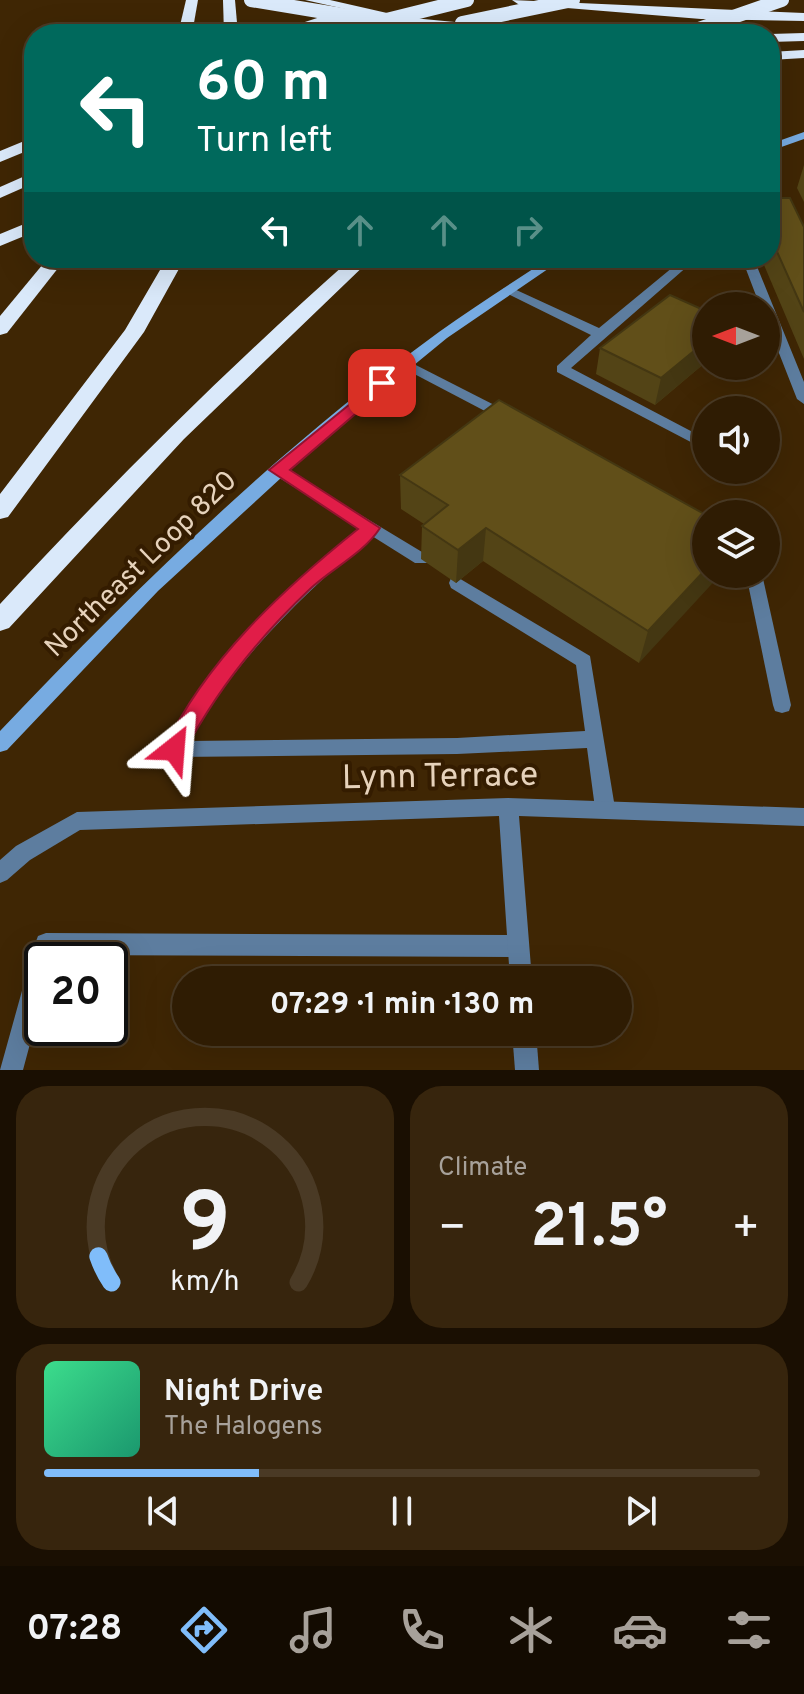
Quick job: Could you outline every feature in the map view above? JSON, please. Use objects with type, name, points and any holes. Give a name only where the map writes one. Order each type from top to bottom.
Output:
[{"type":"highway","points":[[188,24],[192,0]]},
{"type":"highway","points":[[229,0],[231,24]]},
{"type":"highway","points":[[251,0],[402,24]]},
{"type":"highway","points":[[311,0],[390,17],[448,24]]},
{"type":"highway","points":[[323,24],[400,0]]},
{"type":"highway","points":[[370,24],[467,0]]},
{"type":"highway","points":[[518,0],[701,15],[804,17]]},
{"type":"highway","points":[[463,24],[573,0]]},
{"type":"highway","points":[[617,0],[804,9]]},
{"type":"highway","points":[[713,24],[782,0]]},
{"type":"highway","points":[[780,38],[804,37]]},
{"type":"highway","points":[[780,46],[804,46]]},
{"type":"highway","points":[[780,55],[804,54]]},
{"type":"highway","points":[[0,157],[24,146]]},
{"type":"highway","points":[[5,191],[24,182]]},
{"type":"highway","points":[[0,241],[24,230]]},
{"type":"highway","points":[[0,329],[49,268]]},
{"type":"highway","points":[[0,511],[134,332],[170,268]]},
{"type":"highway","points":[[0,621],[86,524],[190,419],[278,333],[352,268]]},
{"type":"main road","points":[[780,144],[804,135]]},
{"type":"main road","name":"Northeast Loop 820","points":[[0,744],[208,532],[278,470],[406,364],[543,268]]},
{"type":"street","points":[[679,268],[562,369],[692,438]]},
{"type":"street","points":[[752,268],[804,399]]},
{"type":"street","points":[[508,291],[600,334]]},
{"type":"street","points":[[406,364],[517,422]]},
{"type":"street","points":[[278,470],[421,559]]},
{"type":"street","points":[[371,528],[302,584],[222,673],[192,715],[174,749],[457,746],[594,739]]},
{"type":"street","points":[[457,583],[584,661],[605,808]]},
{"type":"street","points":[[757,588],[782,705]]},
{"type":"street","points":[[508,807],[520,966]]},
{"type":"street","name":"Lynn Terrace","points":[[0,873],[23,853],[77,821],[508,807],[804,817]]},
{"type":"street","points":[[11,1070],[46,944],[518,946]]},
{"type":"street","points":[[525,1046],[527,1070]]},
{"type":"building","points":[[780,198],[790,198],[804,227],[804,312],[780,258]]},
{"type":"building","points":[[670,295],[692,305],[692,353],[661,378],[600,348]]},
{"type":"building","points":[[499,400],[692,507],[692,584],[648,631],[486,528],[458,550],[422,526],[448,505],[400,475]]},
{"type":"route","points":[[174,749],[192,715],[222,673],[302,584],[371,528],[278,470],[382,383]]}]
